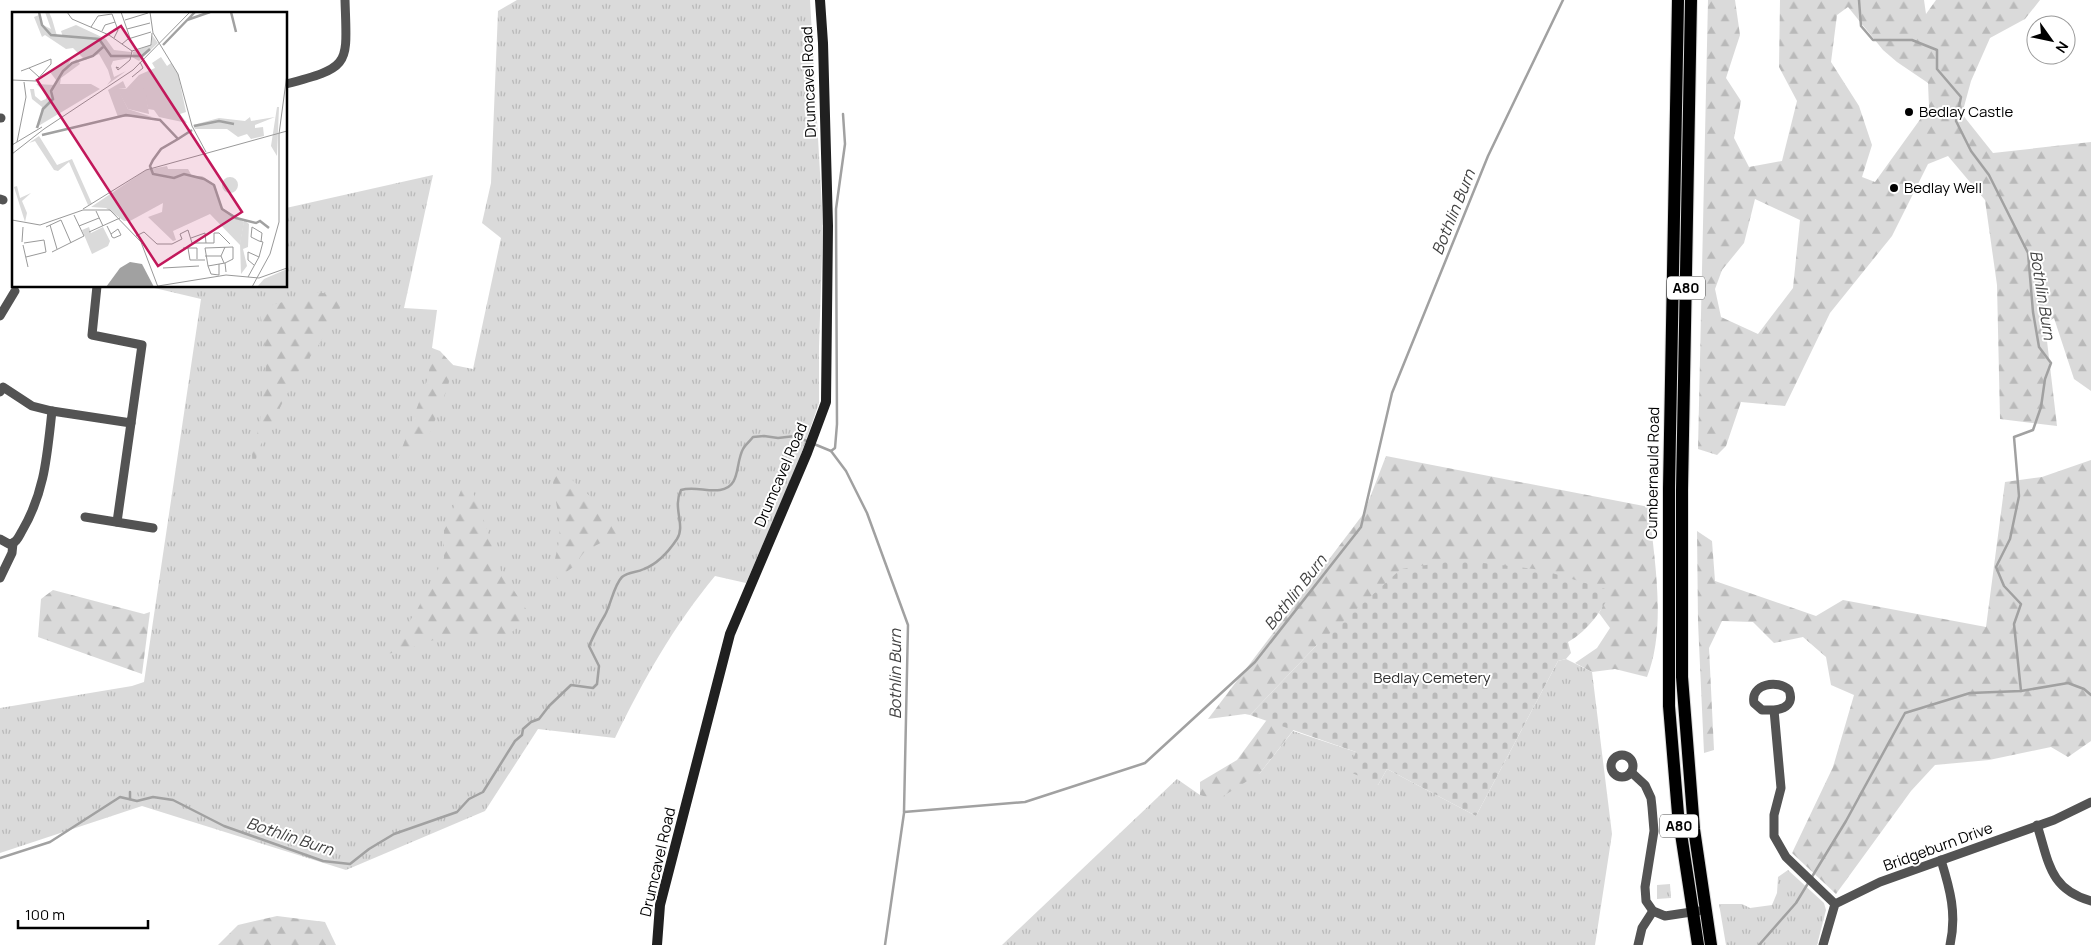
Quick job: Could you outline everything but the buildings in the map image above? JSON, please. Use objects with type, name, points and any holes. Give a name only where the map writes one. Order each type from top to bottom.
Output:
[{"type":"main road","name":"Cumbernauld Road","points":[[1678,0],[1669,575],[1669,706],[1678,814],[1698,945]]},
{"type":"main road","name":"Cumbernauld Road","points":[[1691,0],[1682,490],[1682,677],[1694,829],[1711,945]]},
{"type":"street","points":[[288,84],[320,76],[337,67],[344,57],[345,0]]},
{"type":"street","name":"Drumcavel Road","points":[[657,945],[660,905],[730,634],[807,453],[826,402],[828,226],[824,42],[820,0]]},
{"type":"street","points":[[97,288],[92,335],[142,345],[117,522]]},
{"type":"street","points":[[0,316],[15,291]]},
{"type":"street","points":[[0,392],[3,387],[32,406],[52,411],[131,423]]},
{"type":"street","points":[[0,578],[12,553],[14,543],[28,520],[41,489],[45,475],[52,411]]},
{"type":"street","points":[[85,517],[153,528]]},
{"type":"street","points":[[0,538],[10,544],[14,543]]},
{"type":"street","points":[[1774,710],[1781,788],[1774,815],[1774,836],[1786,857],[1835,904],[1823,945]]},
{"type":"street","points":[[1631,772],[1645,785],[1652,807],[1654,831],[1644,893],[1646,901],[1653,911],[1665,916],[1706,910]]},
{"type":"street","name":"Bridgeburn Drive","points":[[1835,904],[1880,882],[2054,820],[2091,802]]},
{"type":"street","points":[[2037,825],[2051,866],[2061,886],[2077,897],[2091,901]]},
{"type":"street","points":[[1941,860],[1950,890],[1954,914],[1950,945]]},
{"type":"street","points":[[1638,945],[1642,928],[1653,911]]},
{"type":"green space","points":[[517,0],[810,0],[823,224],[819,403],[799,461],[746,583],[715,576],[660,654],[615,738],[538,729],[485,811],[346,870],[142,806],[0,853],[0,708],[132,686],[144,682],[201,299],[154,288],[288,288],[288,208],[433,175],[404,308],[437,310],[432,348],[453,365],[473,369],[501,238],[482,223],[491,183],[498,11]]},
{"type":"green space","points":[[1708,0],[1735,0],[1740,35],[1726,78],[1741,101],[1734,138],[1749,167],[1782,161],[1797,101],[1779,67],[1780,0],[1924,0],[1926,14],[1936,0],[2040,0],[2028,15],[2026,15],[2025,19],[1990,38],[1971,81],[1962,114],[1993,153],[2091,142],[2091,391],[2074,379],[2054,318],[2045,324],[2057,426],[2000,419],[1997,285],[1985,200],[1948,156],[1928,164],[1892,236],[1830,313],[1785,406],[1741,402],[1726,446],[1717,455],[1698,449]],"holes":[[[1848,7],[1883,50],[1928,83],[1929,107],[1875,182],[1862,177],[1872,145],[1859,106],[1831,62],[1837,15]],[[1755,199],[1800,220],[1793,288],[1758,334],[1721,317],[1715,289],[1722,270],[1744,243]]]},
{"type":"green space","points":[[316,292],[347,297],[316,350],[301,367],[258,450],[253,473],[252,454],[260,422],[266,366],[264,332],[259,309]]},
{"type":"green space","points":[[432,348],[440,351],[453,365],[448,386],[429,436],[395,467],[428,378]]},
{"type":"green space","points":[[1386,456],[1649,507],[1656,570],[1658,615],[1653,657],[1647,677],[1615,669],[1592,672],[1575,663],[1597,648],[1610,628],[1599,613],[1611,591],[1317,645],[1250,715],[1208,719],[1364,513]]},
{"type":"green space","points":[[2091,460],[2091,741],[2068,757],[2051,747],[1989,760],[1935,765],[1911,791],[1836,894],[1792,853],[1833,767],[1854,695],[1831,685],[1826,657],[1803,637],[1774,643],[1753,622],[1722,621],[1709,648],[1714,750],[1704,753],[1698,622],[1697,531],[1712,541],[1715,581],[1816,616],[1843,600],[1986,627],[2005,482],[2042,477]]},
{"type":"green space","points":[[555,468],[569,477],[619,523],[618,534],[585,551],[573,567],[557,579],[555,559],[560,525],[553,484]]},
{"type":"green space","points":[[466,479],[478,503],[501,571],[528,612],[519,626],[506,637],[443,638],[421,643],[405,651],[386,654],[416,612],[444,558],[444,530]]},
{"type":"green space","name":"Bedlay Cemetery","points":[[1458,560],[1542,570],[1612,591],[1594,620],[1568,642],[1571,653],[1566,659],[1558,661],[1476,816],[1387,769],[1378,785],[1348,771],[1356,752],[1250,715],[1317,645],[1401,569]]},
{"type":"green space","points":[[53,590],[144,614],[150,612],[142,674],[38,637],[41,599]]},
{"type":"green space","points":[[1349,639],[1295,728],[1260,773],[1217,800],[1200,795],[1200,782],[1237,760],[1266,721]]},
{"type":"green space","points":[[1566,659],[1592,672],[1612,834],[1595,945],[1002,945],[1177,779],[1200,795],[1260,773],[1293,731],[1356,752],[1378,785],[1387,769],[1476,816],[1558,661]]},
{"type":"green space","points":[[1788,870],[1824,903],[1826,910],[1817,945],[1726,945],[1719,904],[1742,904],[1750,908],[1772,905],[1777,893],[1778,877]]},
{"type":"green space","points":[[1670,884],[1671,898],[1657,899],[1657,885]]},
{"type":"green space","points":[[277,916],[325,922],[336,945],[218,945],[238,925]]},
{"type":"waterway","name":"Bothlin Burn","points":[[814,444],[831,451],[846,471],[867,513],[908,625],[904,812],[1025,802],[1145,763],[1255,662],[1361,527],[1392,393],[1488,156],[1563,0]]},
{"type":"waterway","name":"Bothlin Burn","points":[[1859,0],[1861,26],[1873,40],[1912,40],[1937,50],[1937,69],[1961,97],[1956,121],[1971,151],[1989,175],[2028,253],[2033,312],[2039,347],[2051,363],[2045,379],[2041,407],[2033,430],[2014,437],[2019,496],[2010,539],[1996,567],[2004,586],[2021,604],[2014,624],[2021,691]]},
{"type":"waterway","points":[[831,451],[835,448],[837,424],[836,209],[845,144],[843,114]]},
{"type":"waterway","name":"Bothlin Burn","points":[[0,858],[50,842],[120,797],[137,801],[153,797],[173,800],[224,826],[323,861],[350,864],[369,849],[394,834],[457,812],[469,799],[483,792],[515,741],[522,735],[523,729],[531,722],[539,719],[549,706],[571,685],[593,688],[597,684],[599,666],[589,646],[607,611],[619,580],[627,574],[654,564],[677,539],[680,528],[678,503],[681,490],[720,490],[727,488],[734,480],[743,449],[753,437],[778,438],[795,436],[809,442]]},
{"type":"waterway","points":[[1759,945],[1796,903],[1846,821],[1905,713],[1970,693],[2021,691],[2068,683],[2084,689],[2091,695]]},
{"type":"waterway","name":"Bothlin Burn","points":[[130,792],[130,799]]},
{"type":"waterway","points":[[885,945],[904,813]]},
{"type":"place","name":"Bedlay Castle","points":[[1909,112]]},
{"type":"place","name":"Bedlay Well","points":[[1894,188]]}]
